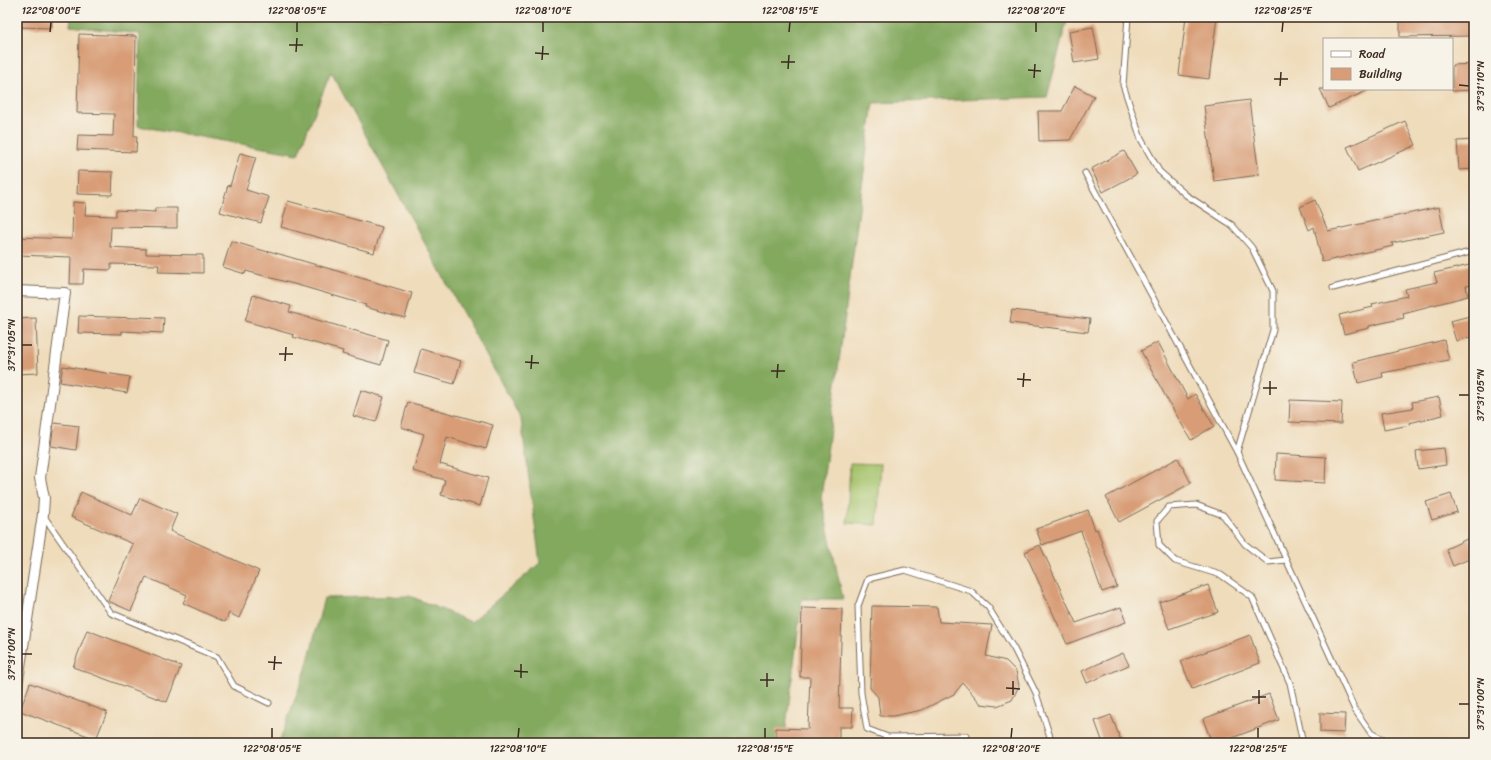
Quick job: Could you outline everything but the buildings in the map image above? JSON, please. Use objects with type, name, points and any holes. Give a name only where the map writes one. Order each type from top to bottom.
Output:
[{"type":"street","points":[[17,291],[65,292],[40,478],[44,498],[17,686]]},
{"type":"lane","points":[[1128,17],[1123,85],[1141,139],[1159,171],[1186,195],[1232,225],[1252,248],[1273,291],[1272,330],[1237,452]]},
{"type":"lane","points":[[1085,173],[1237,452],[1354,710],[1371,733],[1389,743]]},
{"type":"lane","points":[[1333,288],[1474,251]]},
{"type":"lane","points":[[1286,560],[1268,562],[1245,544],[1223,515],[1196,505],[1169,507],[1157,521],[1159,544],[1175,561],[1220,575],[1252,596],[1290,683],[1303,743]]},
{"type":"lane","points":[[42,514],[111,614],[217,657],[234,686],[269,703]]},
{"type":"lane","points":[[966,736],[888,737],[867,729],[861,693],[858,606],[868,579],[906,570],[972,590],[988,607],[1014,649],[1036,692],[1052,743]]},
{"type":"green space","points":[[71,17],[1068,17],[1047,97],[873,103],[821,498],[843,599],[802,599],[784,743],[279,743],[306,669],[324,598],[410,596],[471,622],[540,563],[521,419],[331,72],[298,154],[138,126],[140,34],[70,26]]},
{"type":"green space","points":[[850,463],[881,464],[877,525],[847,523]]}]
